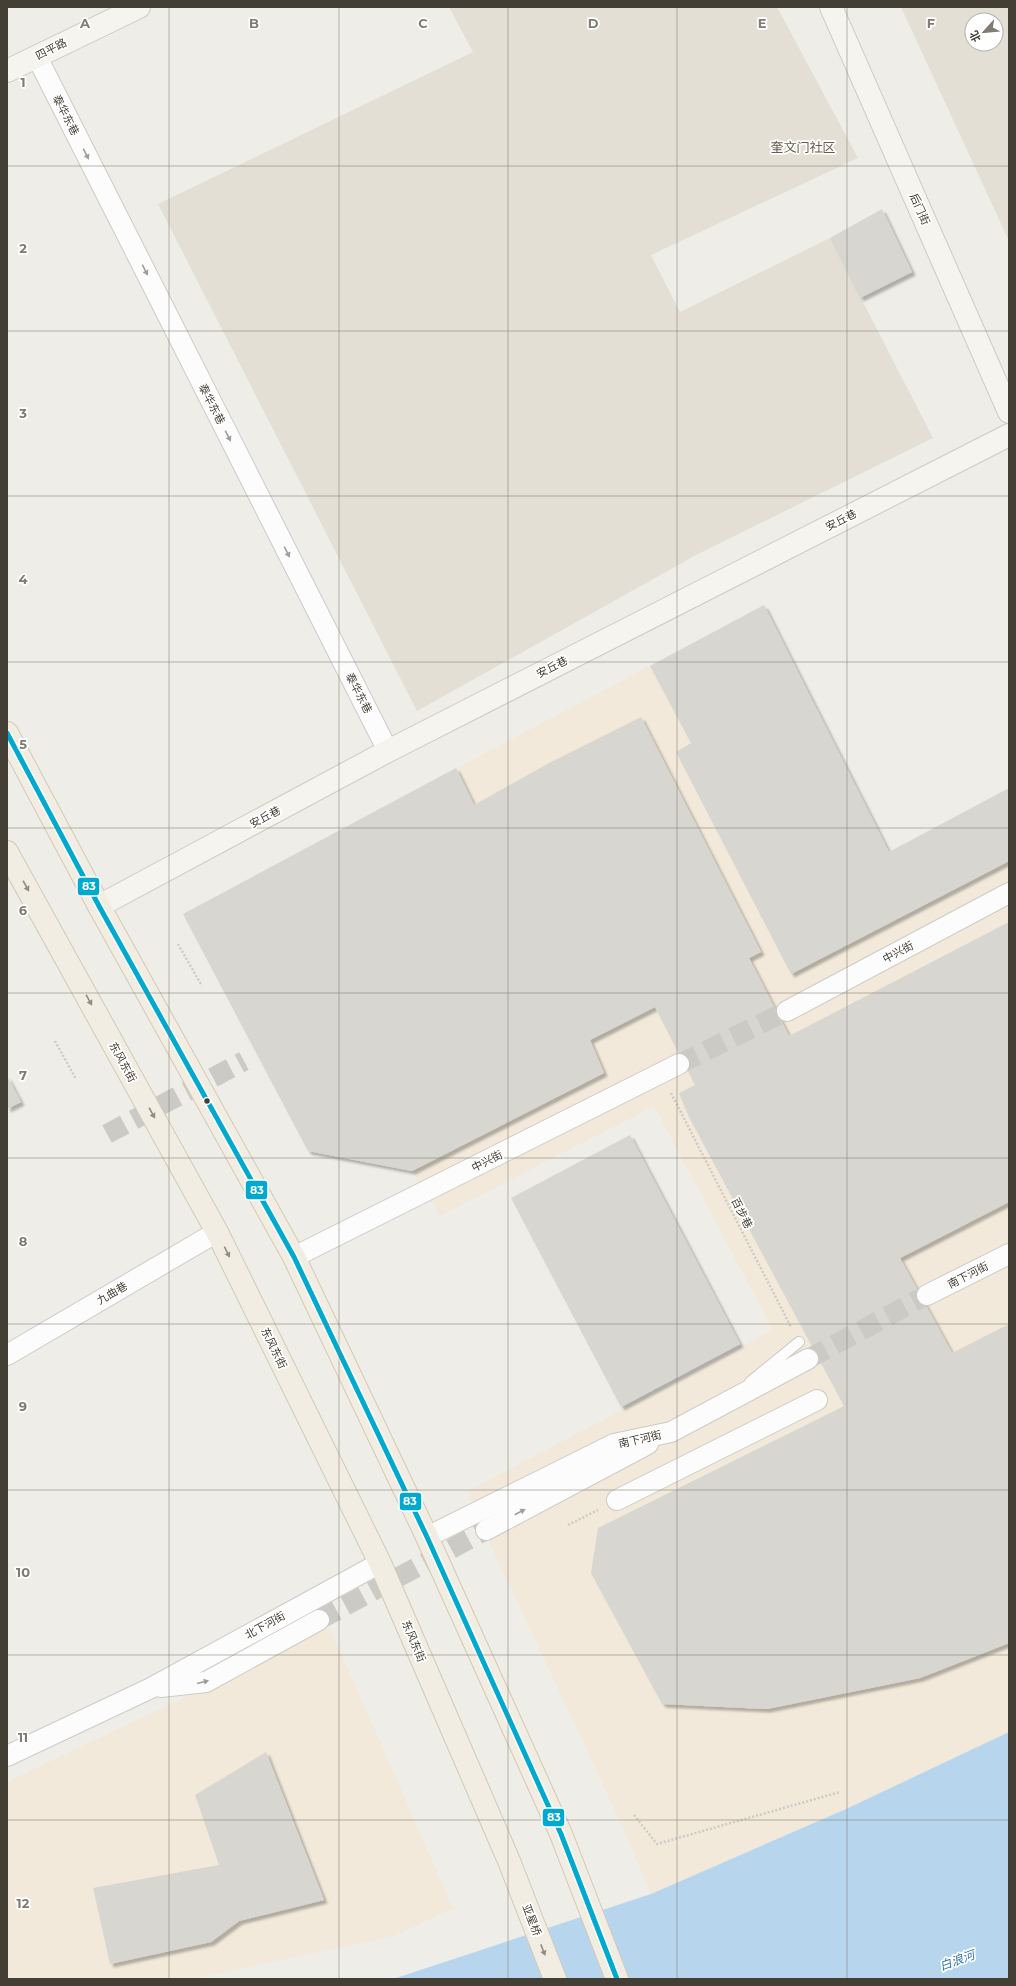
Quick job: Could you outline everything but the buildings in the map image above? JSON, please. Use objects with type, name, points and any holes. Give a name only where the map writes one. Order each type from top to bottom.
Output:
[{"type":"main road","points":[[7,733],[99,906],[294,1257],[427,1537],[561,1834],[618,1979]]},
{"type":"main road","name":"东风东街","points":[[8,855],[217,1232],[380,1563],[509,1861]]},
{"type":"main road","name":"亚星桥","points":[[509,1861],[555,1979]]},
{"type":"street","name":"四平路","points":[[7,71],[139,7]]},
{"type":"street","name":"后门街","points":[[836,9],[1009,412]]},
{"type":"street","name":"泰华东巷","points":[[37,56],[388,751]]},
{"type":"street","name":"安丘巷","points":[[99,906],[388,751],[1009,435]]},
{"type":"street","name":"中兴街","points":[[787,1011],[1009,893]]},
{"type":"street","name":"中兴街","points":[[294,1257],[662,1074],[679,1064]]},
{"type":"street","name":"九曲巷","points":[[7,1355],[217,1232]]},
{"type":"street","name":"南下河街","points":[[927,1295],[1009,1254]]},
{"type":"street","name":"南下河街","points":[[427,1537],[614,1444],[671,1432],[808,1359]]},
{"type":"street","points":[[617,1500],[817,1400]]},
{"type":"street","points":[[486,1530],[671,1432]]},
{"type":"street","name":"北下河街","points":[[7,1756],[151,1688],[380,1563]]},
{"type":"street","name":"北下河街","points":[[151,1688],[206,1682],[319,1620]]},
{"type":"lane","points":[[720,1405],[799,1342]]},
{"type":"path","points":[[178,944],[202,986]]},
{"type":"path","points":[[56,1041],[76,1079]]},
{"type":"path","name":"百步巷","points":[[662,1074],[799,1342]]},
{"type":"path","points":[[568,1525],[617,1500]]},
{"type":"path","points":[[634,1815],[657,1844],[840,1792]]},
{"type":"shaded area","points":[[449,7],[777,7],[858,158],[651,255],[680,312],[830,238],[933,438],[698,554],[417,711],[158,204],[473,52]]},
{"type":"shaded area","points":[[901,7],[1009,7],[1009,241]]},
{"type":"shaded area","points":[[764,605],[916,909],[1009,861],[1009,1732],[846,1809],[651,1894],[619,1819],[490,1544],[468,1491],[773,1330],[654,1106],[440,1216],[412,1171],[308,1151],[183,914]]},
{"type":"shaded area","points":[[330,1628],[453,1908],[394,1936],[192,1979],[7,1979],[7,1782]]},
{"type":"water","name":"白浪河","points":[[1009,1732],[1009,1979],[393,1979],[651,1894],[846,1809]]},
{"type":"tunnel","points":[[679,1064],[787,1011]]},
{"type":"tunnel","points":[[107,1134],[244,1061]]},
{"type":"tunnel","points":[[808,1359],[927,1295]]},
{"type":"tunnel","points":[[319,1620],[486,1530]]},
{"type":"transit line","name":"83","points":[[7,733],[99,906],[294,1257],[427,1537],[561,1834],[617,1979]]},
{"type":"district","name":"奎文门社区","points":[[803,147]]}]
